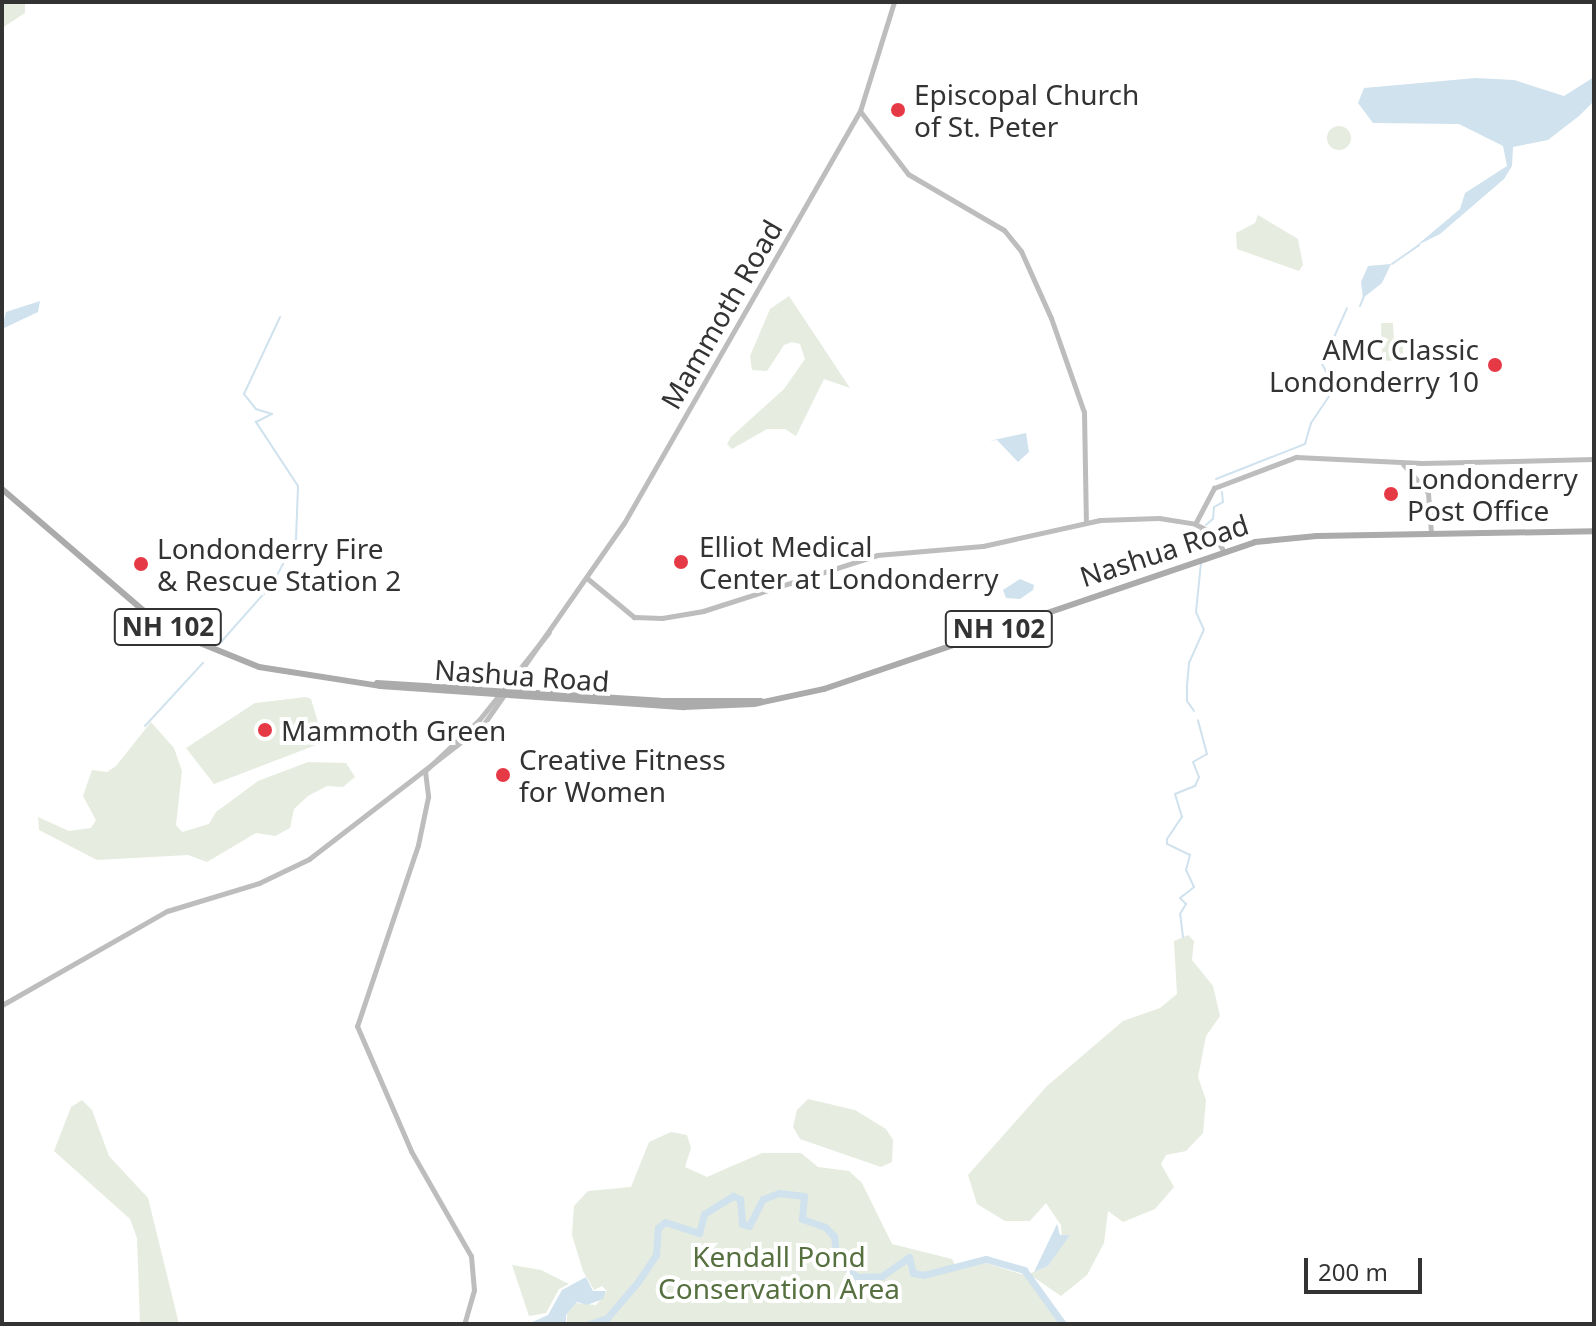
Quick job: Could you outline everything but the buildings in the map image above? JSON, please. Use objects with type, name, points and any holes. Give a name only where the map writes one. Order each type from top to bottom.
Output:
[{"type":"main road","name":"Nashua Road","points":[[2,489],[99,577],[169,628],[259,667],[374,684],[506,698],[707,707],[763,701],[850,681],[1223,550],[1295,537],[1594,531]]},
{"type":"main road","name":"Nashua Road","points":[[374,684],[763,701]]},
{"type":"street","name":"Mammoth Road","points":[[2,1005],[167,911],[259,883],[309,859],[473,736],[512,690],[636,504],[860,111],[894,2]]},
{"type":"street","points":[[860,111],[908,174],[1004,230],[1021,251],[1051,318],[1084,412],[1086,522]]},
{"type":"street","points":[[1195,524],[1214,488],[1292,458],[1422,463],[1594,459]]},
{"type":"street","points":[[1402,462],[1428,493],[1431,533]]},
{"type":"street","points":[[1416,475],[1422,463]]},
{"type":"street","points":[[587,579],[634,617],[662,618],[703,611],[877,555],[983,546],[1086,522],[1159,518],[1195,524],[1213,533],[1223,550]]},
{"type":"street","name":"Mammoth Road","points":[[425,771],[497,697],[550,631]]},
{"type":"street","points":[[425,771],[428,790],[418,845],[357,1026],[411,1151],[471,1256],[474,1290],[464,1324]]},
{"type":"green space","points":[[25,2],[25,13],[2,28],[2,3]]},
{"type":"green space","points":[[1339,126],[1347,130],[1351,138],[1347,146],[1339,150],[1331,146],[1327,138],[1331,130]]},
{"type":"green space","points":[[1258,215],[1298,239],[1303,265],[1299,271],[1237,249],[1236,233],[1255,223]]},
{"type":"green space","points":[[789,296],[850,388],[824,379],[796,436],[785,429],[767,429],[732,449],[727,444],[731,437],[784,389],[805,359],[800,344],[792,342],[784,345],[767,371],[752,370],[750,356],[770,309]]},
{"type":"green space","points":[[1381,323],[1393,323],[1394,343],[1403,343],[1403,360],[1382,361]]},
{"type":"green space","name":"Mammoth Green","points":[[311,699],[324,742],[214,784],[186,748],[255,703]]},
{"type":"green space","points":[[151,722],[174,748],[182,771],[176,825],[182,832],[209,824],[216,812],[258,781],[308,762],[346,763],[355,777],[343,787],[327,786],[308,796],[294,809],[290,828],[275,836],[256,833],[207,862],[188,855],[97,860],[39,830],[38,817],[69,831],[91,828],[96,820],[83,796],[92,770],[107,772],[116,766]]},
{"type":"green space","points":[[1188,935],[1194,941],[1192,960],[1213,986],[1220,1016],[1206,1036],[1198,1077],[1206,1100],[1203,1133],[1186,1151],[1166,1155],[1161,1164],[1174,1187],[1155,1209],[1123,1222],[1108,1211],[1104,1243],[1087,1275],[1061,1296],[1029,1274],[1048,1266],[1062,1245],[1061,1225],[1046,1203],[1030,1221],[1005,1221],[977,1204],[968,1175],[1047,1086],[1123,1021],[1160,1008],[1177,994],[1174,941]]},
{"type":"green space","points":[[808,1099],[855,1110],[886,1129],[893,1140],[892,1162],[881,1167],[800,1139],[793,1127],[797,1110]]},
{"type":"green space","points":[[82,1100],[92,1110],[109,1156],[148,1198],[179,1324],[140,1324],[137,1238],[130,1219],[54,1151],[71,1107]]},
{"type":"green space","name":"Kendall Pond Conservation Area","points":[[671,1132],[687,1135],[691,1148],[685,1167],[707,1177],[762,1153],[801,1153],[818,1167],[849,1171],[862,1183],[892,1244],[952,1259],[958,1270],[986,1263],[1024,1275],[1059,1324],[567,1324],[567,1314],[576,1303],[596,1305],[607,1291],[602,1286],[594,1290],[583,1271],[572,1235],[574,1206],[588,1191],[631,1187],[649,1142]]},
{"type":"green space","points":[[512,1265],[541,1270],[569,1284],[559,1289],[546,1313],[529,1316]]},
{"type":"water","points":[[1594,77],[1594,101],[1579,116],[1548,140],[1513,147],[1512,166],[1504,179],[1440,234],[1416,246],[1460,209],[1465,193],[1507,166],[1503,146],[1459,124],[1373,123],[1358,103],[1364,88],[1476,78],[1514,80],[1564,96]]},
{"type":"water","points":[[1391,264],[1382,283],[1363,298],[1361,282],[1368,266]]},
{"type":"water","points":[[40,301],[38,312],[2,329],[6,312]]},
{"type":"water","points":[[1026,433],[1029,452],[1018,462],[997,440],[989,441]]},
{"type":"water","points":[[1020,579],[1034,585],[1033,590],[1020,599],[1006,598],[1003,590]]},
{"type":"water","points":[[1057,1224],[1060,1235],[1070,1235],[1048,1266],[1034,1272]]},
{"type":"water","points":[[586,1277],[593,1291],[606,1291],[603,1299],[587,1305],[577,1302],[566,1315],[566,1324],[528,1324],[548,1315],[562,1290]]},
{"type":"waterway","points":[[1392,264],[1419,245]]},
{"type":"waterway","points":[[1360,306],[1364,296]]},
{"type":"waterway","points":[[1216,479],[1305,444],[1311,423],[1329,396],[1329,377],[1322,364],[1347,308]]},
{"type":"waterway","points":[[273,583],[296,539],[298,486],[256,422],[272,414],[256,409],[244,394],[280,317]]},
{"type":"waterway","points":[[1206,525],[1213,519],[1214,507],[1223,502],[1222,492]]},
{"type":"waterway","points":[[1194,550],[1201,530]]},
{"type":"waterway","points":[[1194,711],[1187,701],[1187,686],[1189,663],[1204,630],[1196,612],[1201,563]]},
{"type":"waterway","points":[[221,642],[269,588]]},
{"type":"waterway","points":[[145,726],[203,663]]},
{"type":"waterway","points":[[1183,937],[1180,914],[1186,904],[1180,898],[1194,887],[1186,870],[1190,855],[1167,844],[1167,839],[1182,817],[1175,794],[1195,786],[1199,777],[1193,762],[1207,754],[1198,720]]},
{"type":"waterway","points":[[589,1324],[607,1318],[637,1283],[656,1255],[658,1228],[665,1222],[699,1233],[704,1214],[733,1196],[740,1199],[742,1224],[749,1226],[763,1199],[779,1193],[804,1196],[802,1219],[825,1227],[834,1236],[837,1260],[857,1277],[882,1276],[909,1257],[913,1273],[923,1275],[986,1259],[1024,1270],[1063,1324]]},
{"type":"place","name":"Episcopal Church of St. Peter","points":[[898,110]]},
{"type":"place","name":"AMC Classic Londonderry 10","points":[[1495,365]]},
{"type":"place","name":"Londonderry Post Office","points":[[1391,494]]},
{"type":"place","name":"Elliot Medical Center at Londonderry","points":[[681,562]]},
{"type":"place","name":"Londonderry Fire & Rescue Station 2","points":[[141,564]]},
{"type":"place","name":"Mammoth Green","points":[[265,730]]},
{"type":"place","name":"Creative Fitness for Women","points":[[503,775]]}]
